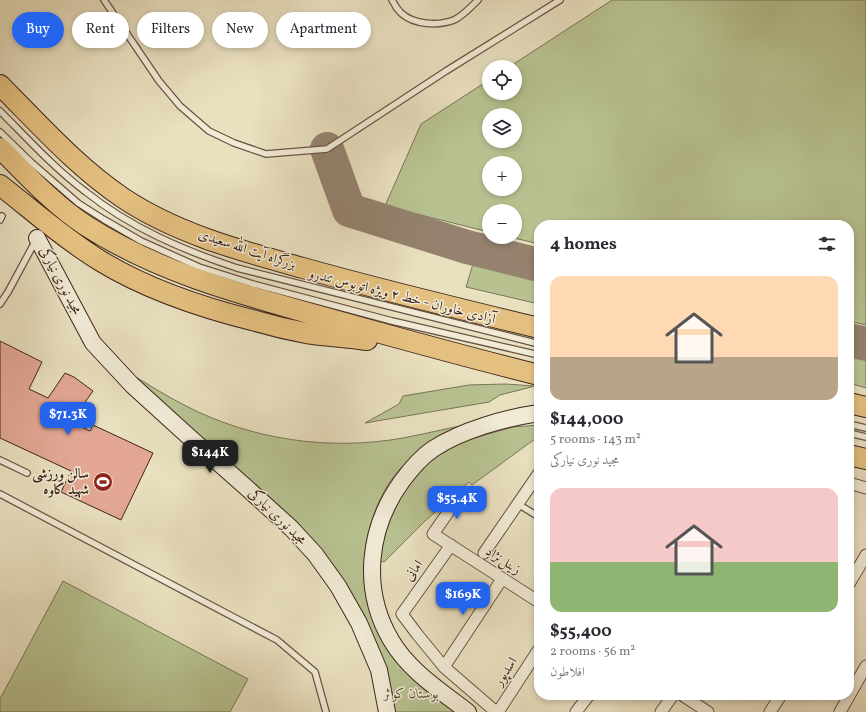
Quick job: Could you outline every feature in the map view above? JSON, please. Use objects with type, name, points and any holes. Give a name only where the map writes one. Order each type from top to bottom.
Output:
[{"type":"highway","points":[[0,73],[45,129]]},
{"type":"highway","name":"بزرگراه آیت الله سعیدی","points":[[0,85],[93,174],[123,197],[153,216],[178,227],[259,256],[373,288],[534,327]]},
{"type":"highway","points":[[0,148],[64,210],[101,235],[151,261],[193,278],[237,293],[431,347],[534,374]]},
{"type":"highway","points":[[0,185],[61,234],[99,261],[158,290],[189,302],[229,315],[306,333],[431,347]]},
{"type":"highway","points":[[854,404],[866,407]]},
{"type":"highway","points":[[854,456],[866,459]]},
{"type":"main road","name":"مجید نوری نیارکی","points":[[37,238],[93,343],[132,385],[248,488],[291,528],[315,554],[338,586],[359,623],[378,670],[387,712]]},
{"type":"main road","points":[[468,712],[423,677],[402,656],[391,640],[376,605],[372,581],[373,552],[378,525],[386,506],[404,479],[421,458],[433,449],[447,441],[474,430],[534,414]]},
{"type":"street","points":[[484,553],[534,480]]},
{"type":"street","points":[[854,484],[866,488]]},
{"type":"street","name":"زینل‌نژاد","points":[[460,495],[432,534],[534,599]]},
{"type":"street","name":"امانی","points":[[444,666],[402,614],[451,545]]},
{"type":"street","points":[[854,575],[866,555]]},
{"type":"street","points":[[497,712],[444,666],[502,579]]},
{"type":"street","name":"اسدپور","points":[[497,712],[534,656]]},
{"type":"street","points":[[854,687],[866,666]]},
{"type":"street","points":[[576,712],[584,700]]},
{"type":"street","points":[[661,712],[669,700]]},
{"type":"street","points":[[692,700],[708,712]]},
{"type":"street","points":[[770,712],[778,700]]},
{"type":"street","points":[[840,712],[847,700]]},
{"type":"lane","points":[[104,0],[159,81],[180,106],[209,131],[234,143],[266,154],[327,149],[560,0]]},
{"type":"lane","points":[[392,0],[400,12],[412,20],[430,24],[453,20],[467,11],[478,0]]},
{"type":"lane","name":"آزادی خاوران - خط ۲ ویژه اتوبوس تندرو","points":[[0,111],[50,162],[86,193],[124,218],[160,238],[197,254],[237,268],[534,343]]},
{"type":"lane","name":"آزادی خاوران - خط ۲ ویژه اتوبوس تندرو","points":[[0,132],[32,164],[78,203],[142,241],[199,267],[253,284],[392,320],[534,354]]},
{"type":"lane","points":[[0,304],[37,238]]},
{"type":"lane","points":[[854,425],[866,428]]},
{"type":"lane","points":[[854,434],[866,437]]},
{"type":"lane","points":[[0,460],[27,473]]},
{"type":"lane","points":[[0,494],[277,640],[315,672],[326,712]]},
{"type":"lane","points":[[518,504],[534,514]]},
{"type":"green space","points":[[612,0],[866,0],[866,325],[854,322],[854,220],[534,220],[534,243],[522,240],[522,204],[482,204],[482,230],[385,206],[421,124],[482,85],[482,100],[522,100],[522,60],[520,60]]},
{"type":"green space","points":[[476,254],[534,269],[534,303],[466,287]]},
{"type":"green space","points":[[854,351],[866,354],[866,388],[854,384]]},
{"type":"green space","name":"بوستان کوثر","points":[[126,371],[178,402],[211,418],[237,427],[292,440],[320,443],[375,442],[403,438],[465,425],[431,444],[407,462],[389,483],[380,499],[373,517],[365,554],[367,592],[377,626],[459,712],[395,712],[387,675],[283,510]]},
{"type":"green space","points":[[505,384],[534,386],[500,395],[489,402],[365,423],[399,404],[403,396],[469,385]]},
{"type":"green space","points":[[534,425],[534,440],[472,485],[469,482],[425,521],[384,562],[378,560],[392,506],[414,474],[432,456],[453,444],[513,427]]},
{"type":"green space","points":[[63,581],[248,679],[230,712],[0,712],[0,699]]},
{"type":"building","points":[[0,341],[42,362],[29,389],[48,398],[65,373],[74,377],[93,391],[71,422],[90,431],[93,425],[153,453],[121,520],[61,492],[71,471],[0,438]]},
{"type":"taxiway","points":[[327,149],[349,210],[467,247],[534,264]]},
{"type":"taxiway","points":[[854,341],[866,344]]},
{"type":"place","name":"سالن ورزشی شهید کاوه","points":[[103,482]]}]
